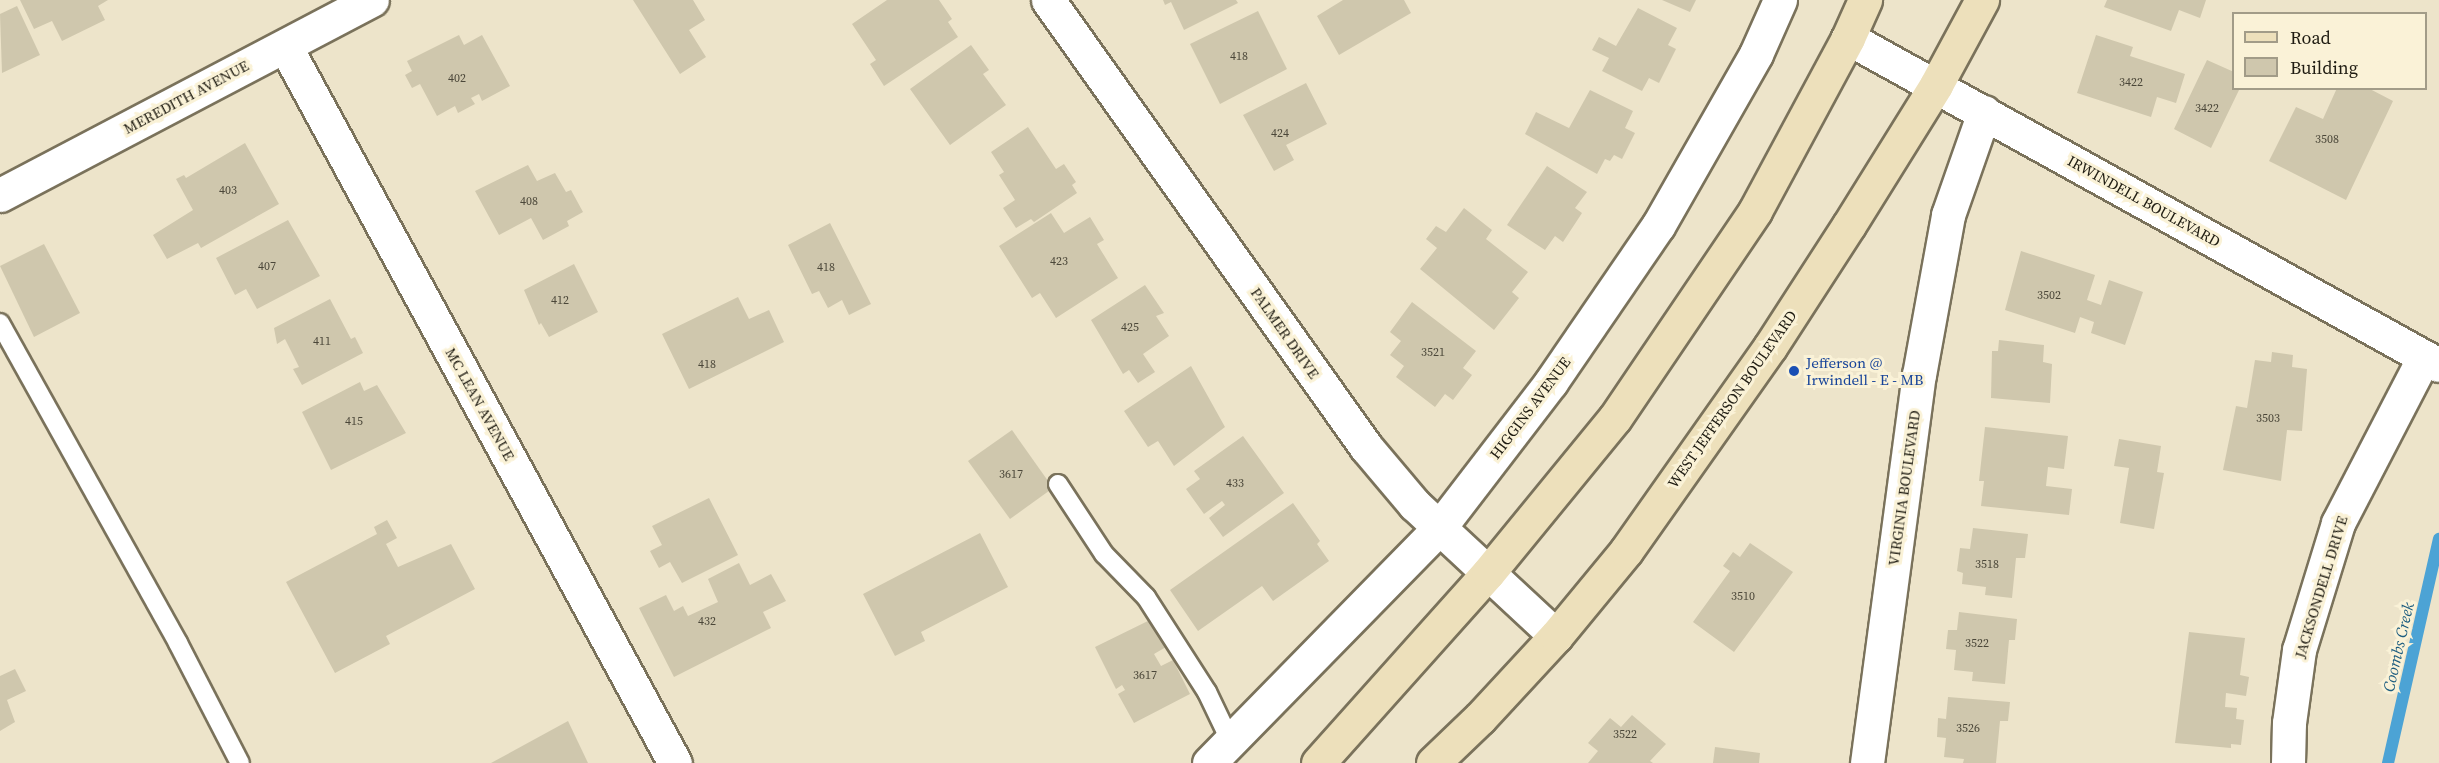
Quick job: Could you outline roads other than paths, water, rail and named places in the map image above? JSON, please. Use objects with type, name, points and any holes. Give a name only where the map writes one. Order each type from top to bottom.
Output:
[{"type":"main road","points":[[1318,763],[1488,573],[1615,417],[1755,211],[1848,38],[1865,0]]},
{"type":"main road","name":"WEST JEFFERSON BOULEVARD","points":[[1433,763],[1480,718],[1556,636],[1626,550],[1770,347],[1936,85],[1982,0]]},
{"type":"street","name":"MEREDITH AVENUE","points":[[0,195],[372,0]]},
{"type":"street","name":"PALMER DRIVE","points":[[1048,0],[1366,447],[1413,504],[1556,636]]},
{"type":"street","name":"HIGGINS AVENUE","points":[[1220,753],[1439,528],[1551,382],[1658,226],[1756,54],[1780,0]]},
{"type":"street","name":"IRWINDELL BOULEVARD","points":[[1848,38],[2432,361]]},
{"type":"street","name":"MC LEAN AVENUE","points":[[285,46],[675,763]]},
{"type":"street","name":"VIRGINIA BOULEVARD","points":[[1867,763],[1919,375],[1946,226],[1984,112]]},
{"type":"street","name":"JACKSONDELL DRIVE","points":[[2288,763],[2289,723],[2299,650],[2338,523],[2432,361]]},
{"type":"lane","points":[[0,323],[178,643],[240,763]]},
{"type":"lane","points":[[1058,484],[1104,554],[1146,597],[1207,692],[1220,753]]},
{"type":"waterway","name":"Coombs Creek","points":[[2388,763],[2439,539]]},
{"type":"place","name":"Jefferson @ Irwindell - E - MB","points":[[1794,371]]}]
